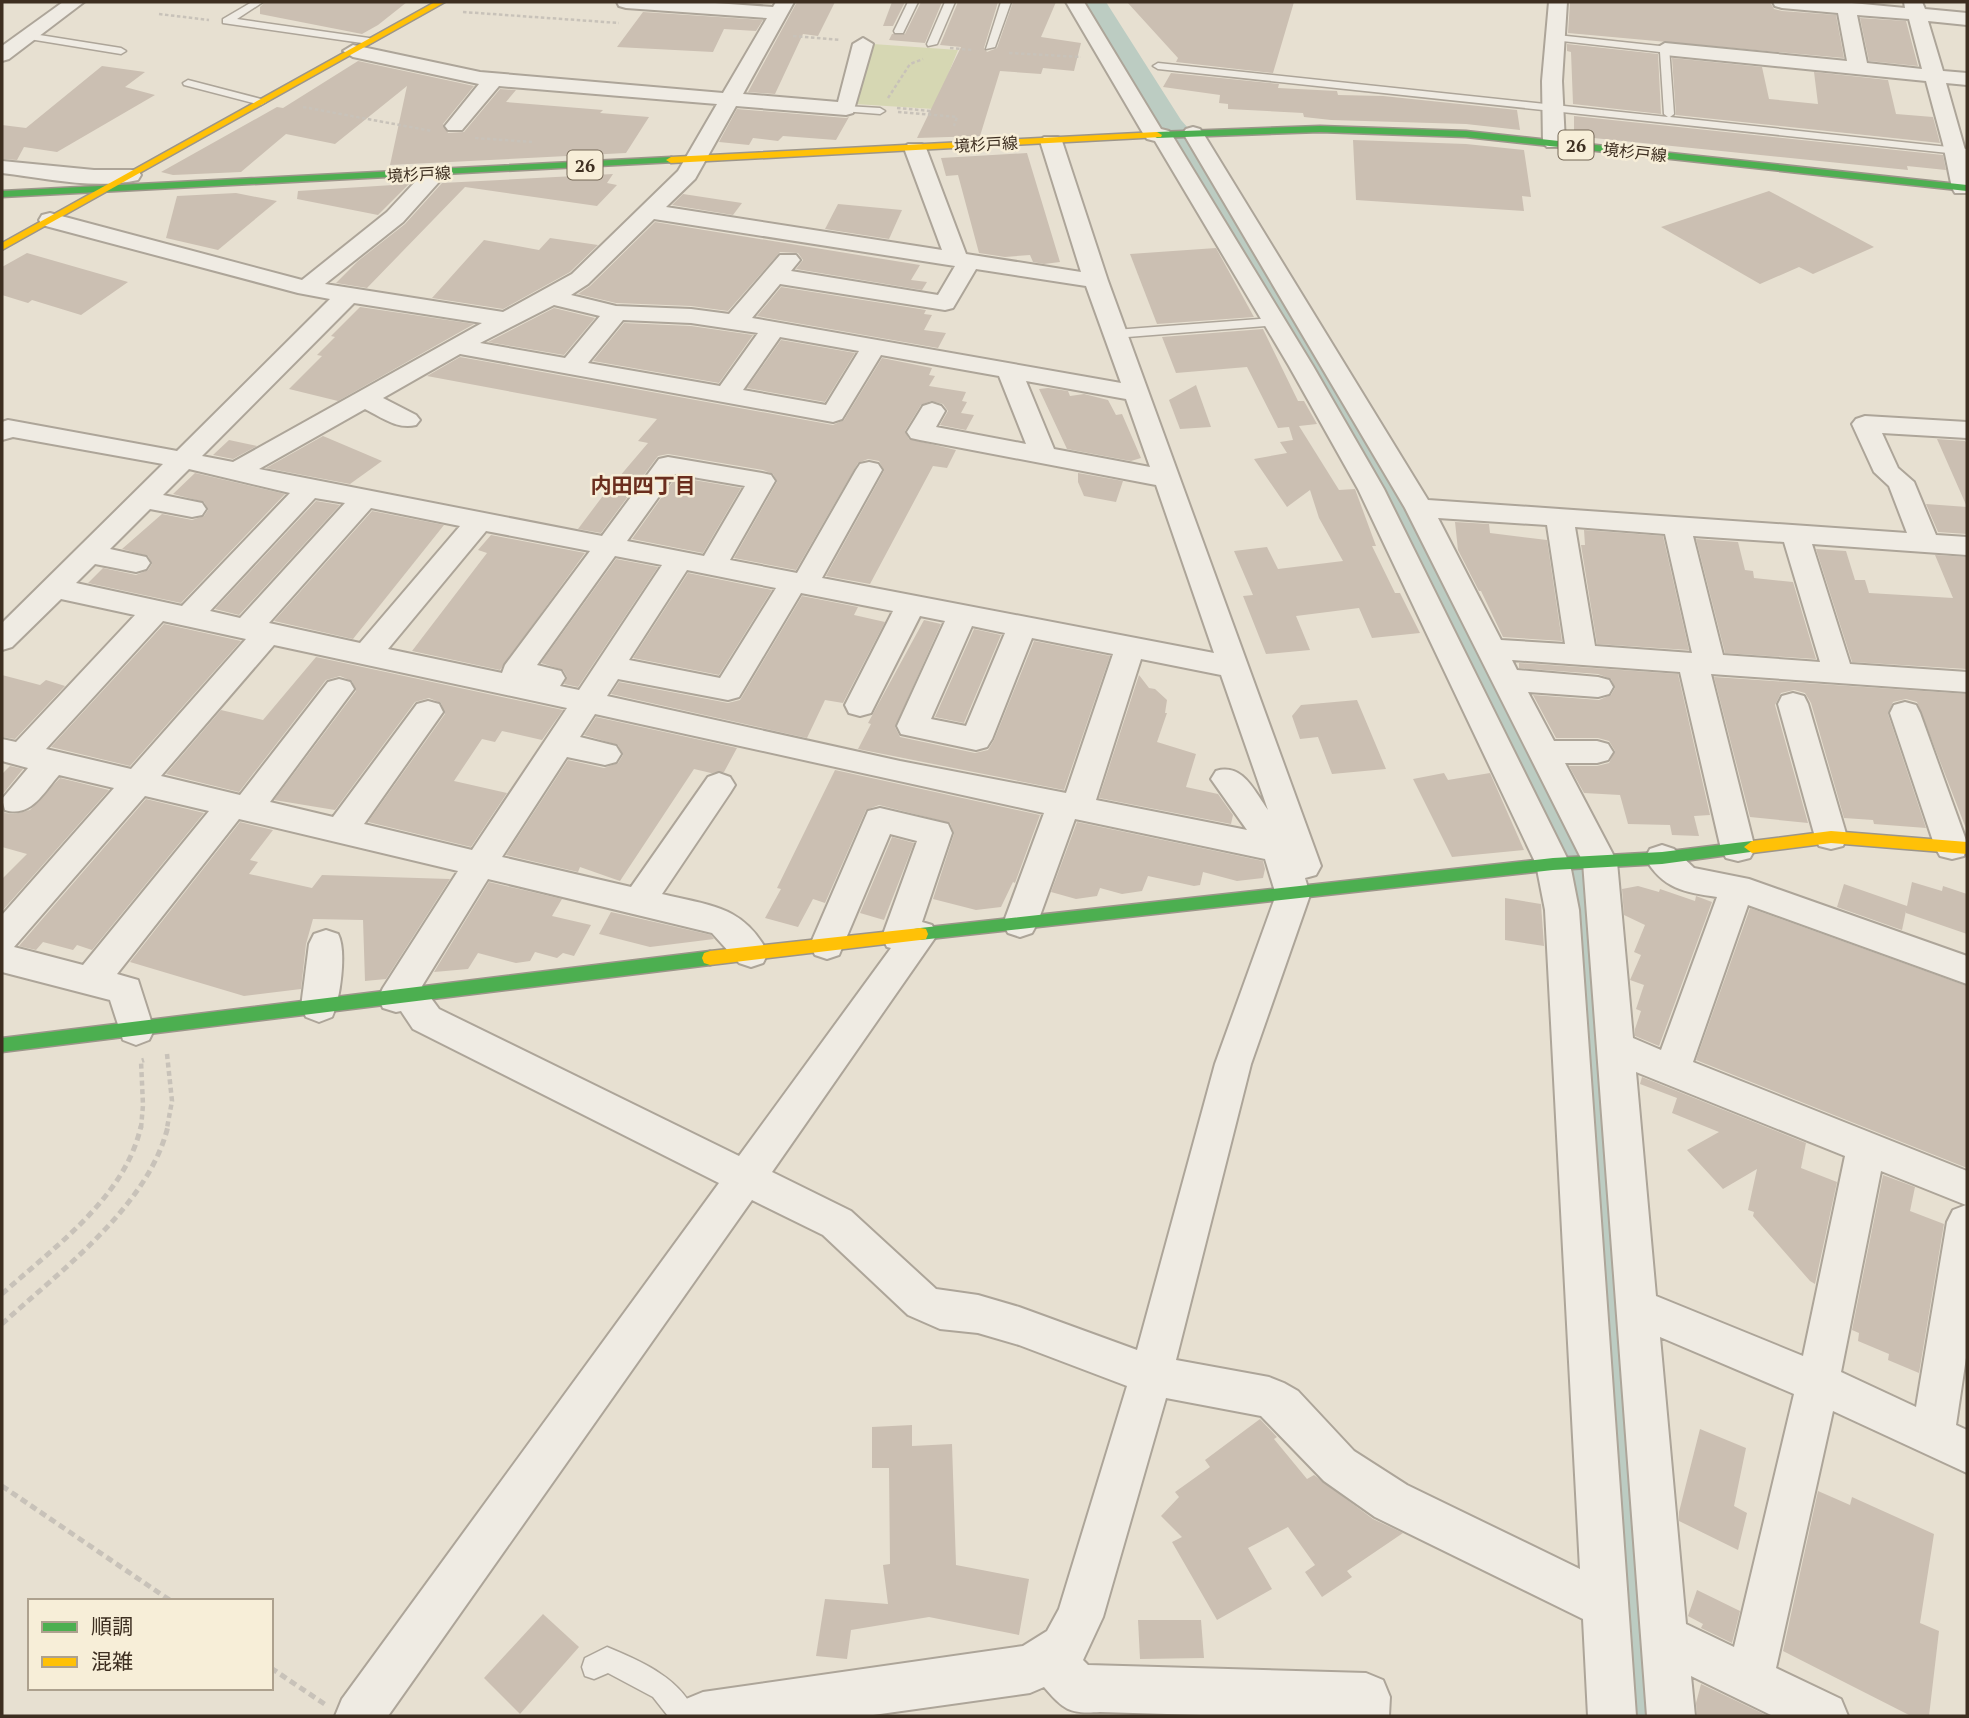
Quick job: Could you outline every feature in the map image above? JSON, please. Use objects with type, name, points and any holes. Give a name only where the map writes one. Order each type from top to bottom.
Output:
[{"type":"main road","points":[[2,247],[361,46],[448,7]]},
{"type":"main road","name":"境杉戸線","points":[[2,194],[1172,134],[1383,130],[1554,143],[1965,188]]},
{"type":"main road","points":[[2,1045],[751,953],[1303,894],[1553,864],[1662,858],[1831,837],[1959,847]]},
{"type":"street","points":[[2,55],[75,2]]},
{"type":"street","points":[[237,471],[456,346],[580,279],[687,174],[782,7],[625,2]]},
{"type":"street","points":[[1074,2],[1172,134],[1419,508],[1600,862],[1671,1716]]},
{"type":"street","points":[[1554,143],[1553,104],[1559,2]]},
{"type":"street","points":[[1782,2],[1846,8],[1915,8],[1967,19]]},
{"type":"street","points":[[1846,8],[1858,68]]},
{"type":"street","points":[[1915,8],[1961,148],[1965,188]]},
{"type":"street","points":[[361,46],[494,79],[846,109],[863,44]]},
{"type":"street","points":[[1665,49],[1967,79]]},
{"type":"street","points":[[455,126],[494,79]]},
{"type":"street","points":[[1172,134],[1273,322],[1371,489],[1553,864],[1562,910],[1612,1716]]},
{"type":"street","points":[[703,1716],[1030,1669],[1064,1648],[1080,1617],[1151,1375],[1233,1064],[1303,894],[1233,667],[1096,281],[1051,141]]},
{"type":"street","points":[[775,275],[945,303],[963,259],[915,148]]},
{"type":"street","points":[[2,167],[94,176],[130,175]]},
{"type":"street","points":[[306,288],[395,217],[436,173]]},
{"type":"street","points":[[649,211],[1096,281]]},
{"type":"street","points":[[50,220],[306,288],[506,320]]},
{"type":"street","points":[[735,322],[809,237]]},
{"type":"street","points":[[2,640],[348,295]]},
{"type":"street","points":[[551,297],[616,313],[691,316],[774,328],[1137,393]]},
{"type":"street","points":[[571,368],[616,313]]},
{"type":"street","points":[[727,395],[774,328]]},
{"type":"street","points":[[456,346],[833,414],[874,346]]},
{"type":"street","points":[[1009,370],[1043,455]]},
{"type":"street","points":[[364,398],[407,420]]},
{"type":"street","points":[[932,411],[920,432],[1168,479]]},
{"type":"street","points":[[1925,543],[1901,482],[1887,472],[1865,424],[1967,430]]},
{"type":"street","points":[[4,429],[184,460],[237,471],[262,480],[1233,667]]},
{"type":"street","points":[[713,565],[762,481],[668,465],[516,672],[598,685],[900,772],[1279,849]]},
{"type":"street","points":[[55,587],[367,655],[598,685],[728,690],[800,582],[869,470]]},
{"type":"street","points":[[188,616],[309,488]]},
{"type":"street","points":[[144,499],[192,509]]},
{"type":"street","points":[[2,938],[138,782],[364,499]]},
{"type":"street","points":[[1419,508],[1967,546]]},
{"type":"street","points":[[1560,518],[1582,655]]},
{"type":"street","points":[[367,655],[479,521]]},
{"type":"street","points":[[1677,526],[1738,849]]},
{"type":"street","points":[[1795,534],[1838,673]]},
{"type":"street","points":[[88,554],[136,564]]},
{"type":"street","points":[[680,559],[480,864],[403,997],[426,1019],[837,1223],[922,1302],[940,1310],[978,1314],[1019,1326],[1151,1375],[1269,1397],[1283,1406],[1339,1466],[1391,1501],[1606,1606]]},
{"type":"street","points":[[860,705],[911,604]]},
{"type":"street","points":[[16,802],[25,756],[157,610]]},
{"type":"street","points":[[962,614],[912,726],[976,739],[1022,626]]},
{"type":"street","points":[[1020,924],[1070,806],[1130,648]]},
{"type":"street","points":[[1491,649],[1838,673],[1964,689]]},
{"type":"street","points":[[1507,680],[1598,687]]},
{"type":"street","points":[[91,980],[339,689]]},
{"type":"street","points":[[1793,704],[1831,837]]},
{"type":"street","points":[[341,831],[428,712]]},
{"type":"street","points":[[1905,713],[1959,847]]},
{"type":"street","points":[[560,744],[604,754]]},
{"type":"street","points":[[1544,752],[1597,752]]},
{"type":"street","points":[[25,756],[723,922],[751,953]]},
{"type":"street","points":[[1227,779],[1279,849],[1303,894]]},
{"type":"street","points":[[639,902],[719,785]]},
{"type":"street","points":[[345,1713],[746,1177],[909,936],[936,833],[880,820],[827,945]]},
{"type":"street","points":[[1662,858],[1684,879],[1737,888],[1967,971]]},
{"type":"street","points":[[1672,1070],[1737,888]]},
{"type":"street","points":[[319,1007],[326,944]]},
{"type":"street","points":[[2,958],[125,990],[150,1028]]},
{"type":"street","points":[[1617,1048],[1967,1188]]},
{"type":"street","points":[[1750,1679],[1818,1383],[1866,1148]]},
{"type":"street","points":[[1638,1308],[1818,1383],[1950,1444],[1967,1222]]},
{"type":"street","points":[[1665,1638],[1824,1716]]},
{"type":"street","points":[[1050,1657],[1078,1690],[1100,1688],[1366,1697],[1365,1716]]},
{"type":"lane","points":[[227,21],[258,2]]},
{"type":"lane","points":[[899,31],[913,2]]},
{"type":"lane","points":[[932,44],[950,2]]},
{"type":"lane","points":[[990,47],[1006,2]]},
{"type":"lane","points":[[227,21],[361,46]]},
{"type":"lane","points":[[27,36],[121,51]]},
{"type":"lane","points":[[1557,38],[1665,49],[1670,114]]},
{"type":"lane","points":[[1158,66],[1670,114],[1961,148]]},
{"type":"lane","points":[[188,83],[261,102]]},
{"type":"lane","points":[[1553,104],[1961,148]]},
{"type":"lane","points":[[846,109],[880,111]]},
{"type":"lane","points":[[1115,334],[1273,322]]},
{"type":"lane","points":[[594,1667],[607,1659],[662,1688],[684,1716]]},
{"type":"path","points":[[448,7],[619,23]]},
{"type":"path","points":[[159,14],[227,21]]},
{"type":"path","points":[[932,44],[928,57],[910,64],[880,111],[957,117],[952,135],[954,146]]},
{"type":"path","points":[[2,1324],[123,1209],[142,1184],[159,1154],[172,1106],[167,1054],[150,1028]]},
{"type":"path","points":[[2,1294],[90,1212],[118,1178],[140,1132],[144,1105],[141,1061],[167,1054]]},
{"type":"path","points":[[2,1486],[168,1599]]},
{"type":"path","points":[[273,1669],[345,1713]]},
{"type":"green space","points":[[873,44],[958,50],[934,109],[855,104]]},
{"type":"building","points":[[265,2],[407,2],[362,34],[260,14],[260,7]]},
{"type":"building","points":[[797,2],[835,2],[818,36],[803,34],[775,94],[748,92]]},
{"type":"building","points":[[892,2],[905,2],[893,26],[883,26]]},
{"type":"building","points":[[921,2],[942,2],[925,43],[889,40],[892,34],[905,34]]},
{"type":"building","points":[[958,2],[998,2],[984,48],[987,52],[997,48],[1013,2],[1056,2],[1041,37],[1081,43],[1074,71],[1043,68],[1041,74],[1000,71],[980,136],[917,138],[961,47],[940,45]]},
{"type":"building","points":[[1127,2],[1294,2],[1273,73],[1176,62],[1178,58]]},
{"type":"building","points":[[1570,2],[1770,2],[1774,9],[1782,11],[1836,15],[1844,58],[1568,33]]},
{"type":"building","points":[[643,12],[763,20],[756,31],[724,29],[713,52],[617,47]]},
{"type":"building","points":[[1860,18],[1906,21],[1918,66],[1869,61]]},
{"type":"building","points":[[1567,44],[1658,54],[1661,114],[1573,104],[1571,52],[1567,51]]},
{"type":"building","points":[[1672,58],[1762,67],[1769,99],[1818,104],[1814,72],[1888,80],[1896,114],[1933,117],[1940,143],[1676,115]]},
{"type":"building","points":[[358,61],[474,86],[443,124],[448,133],[464,132],[500,89],[516,90],[506,102],[603,110],[600,113],[649,117],[626,153],[390,165],[407,86],[335,144],[286,134],[241,172],[173,175],[161,172],[277,107],[283,108]]},
{"type":"building","points":[[102,66],[145,72],[125,87],[155,95],[57,152],[24,147],[17,160],[2,159],[2,125],[26,128]]},
{"type":"building","points":[[1171,73],[1279,84],[1278,88],[1337,91],[1338,95],[1383,96],[1517,110],[1520,130],[1466,124],[1331,120],[1304,117],[1303,113],[1228,109],[1228,104],[1219,103],[1220,95],[1163,87]]},
{"type":"building","points":[[737,109],[849,117],[836,140],[783,136],[778,141],[753,138],[749,145],[719,142]]},
{"type":"building","points":[[1574,116],[1943,155],[1946,170],[1907,166],[1908,170],[1574,136]]},
{"type":"building","points":[[1353,140],[1466,144],[1524,150],[1531,197],[1522,196],[1524,211],[1356,200]]},
{"type":"building","points":[[1027,153],[1060,262],[1044,264],[1033,262],[1030,255],[1005,257],[979,253],[958,175],[946,176],[941,158]]},
{"type":"building","points":[[613,174],[607,183],[617,185],[597,206],[465,187],[367,288],[336,283],[358,261],[405,224],[442,183]]},
{"type":"building","points":[[409,184],[378,215],[297,199],[298,191]]},
{"type":"building","points":[[1769,191],[1874,247],[1813,274],[1799,267],[1760,284],[1661,227]]},
{"type":"building","points":[[236,193],[277,201],[218,250],[166,238],[177,196]]},
{"type":"building","points":[[683,194],[742,203],[733,215],[672,205]]},
{"type":"building","points":[[838,204],[902,210],[889,239],[825,229]]},
{"type":"building","points":[[655,222],[920,265],[911,280],[927,282],[922,290],[796,269],[803,260],[798,253],[780,252],[728,311],[691,306],[616,303],[578,294],[590,286]]},
{"type":"building","points":[[550,238],[598,245],[570,272],[503,309],[432,298],[484,240],[539,250]]},
{"type":"building","points":[[1216,248],[1254,317],[1157,324],[1130,254]]},
{"type":"building","points":[[27,253],[128,282],[81,315],[32,300],[28,303],[2,295],[2,267]]},
{"type":"building","points":[[781,287],[926,310],[924,314],[932,315],[924,330],[946,333],[938,348],[757,316]]},
{"type":"building","points":[[360,307],[474,324],[338,401],[289,389],[322,356],[317,355],[335,337],[331,336]]},
{"type":"building","points":[[554,308],[595,318],[564,355],[488,342]]},
{"type":"building","points":[[624,323],[691,326],[753,335],[719,383],[593,361]]},
{"type":"building","points":[[1263,329],[1298,401],[1304,401],[1317,424],[1299,426],[1339,490],[1355,489],[1376,546],[1372,546],[1395,593],[1400,593],[1420,633],[1372,638],[1359,608],[1296,616],[1310,650],[1266,654],[1243,596],[1253,595],[1234,551],[1267,547],[1278,569],[1343,561],[1319,518],[1310,490],[1287,507],[1254,459],[1287,453],[1280,442],[1293,440],[1289,427],[1278,428],[1247,367],[1176,373],[1162,337]]},
{"type":"building","points":[[781,340],[855,353],[825,402],[747,388]]},
{"type":"building","points":[[460,357],[833,425],[844,420],[882,358],[932,368],[929,375],[935,376],[929,386],[966,392],[962,401],[967,402],[961,413],[974,415],[966,430],[940,425],[948,411],[943,404],[931,401],[921,405],[905,431],[909,439],[956,450],[947,468],[933,466],[870,584],[826,576],[884,471],[879,461],[868,459],[858,463],[796,570],[734,558],[777,482],[773,474],[763,470],[668,454],[658,456],[601,533],[578,529],[648,443],[638,441],[657,419],[427,376]]},
{"type":"building","points":[[1196,385],[1211,427],[1180,429],[1169,400]]},
{"type":"building","points":[[1039,389],[1068,391],[1070,396],[1084,394],[1108,400],[1116,415],[1122,414],[1141,458],[1131,461],[1067,449]]},
{"type":"building","points":[[323,436],[382,461],[350,484],[266,468]]},
{"type":"building","points":[[1937,439],[1965,441],[1967,444],[1967,507]]},
{"type":"building","points":[[229,440],[257,446],[233,459],[213,455]]},
{"type":"building","points":[[195,473],[285,494],[181,603],[88,583],[103,568],[136,575],[148,570],[152,564],[148,556],[122,549],[162,514],[192,520],[204,516],[208,510],[204,502],[173,494]]},
{"type":"building","points":[[1078,473],[1123,481],[1116,502],[1084,496],[1078,482]]},
{"type":"building","points":[[676,477],[741,488],[703,553],[632,539]]},
{"type":"building","points":[[316,501],[340,505],[239,615],[215,609]]},
{"type":"building","points":[[1926,504],[1967,507],[1967,534],[1938,532]]},
{"type":"building","points":[[372,511],[444,525],[353,639],[274,621]]},
{"type":"building","points":[[1455,522],[1489,524],[1490,533],[1547,540],[1562,641],[1503,637],[1458,550]]},
{"type":"building","points":[[1584,530],[1663,536],[1689,650],[1597,644],[1581,545],[1585,545]]},
{"type":"building","points":[[491,535],[585,553],[500,670],[412,651],[487,553],[478,550]]},
{"type":"building","points":[[1696,539],[1738,542],[1745,570],[1753,571],[1754,578],[1793,582],[1816,659],[1725,653]]},
{"type":"building","points":[[1816,549],[1846,551],[1855,580],[1865,580],[1869,593],[1953,598],[1935,555],[1967,557],[1967,669],[1852,662]]},
{"type":"building","points":[[616,559],[658,567],[578,687],[564,684],[567,677],[563,670],[541,663]]},
{"type":"building","points":[[688,573],[772,590],[719,675],[633,658]]},
{"type":"building","points":[[802,596],[858,607],[854,615],[885,622],[843,703],[825,700],[807,738],[611,694],[619,682],[728,703],[740,700]]},
{"type":"building","points":[[924,620],[941,624],[895,727],[900,737],[975,753],[988,750],[994,740],[1034,641],[1110,656],[1064,790],[858,749],[871,724],[868,723]]},
{"type":"building","points":[[164,624],[241,641],[130,766],[51,747]]},
{"type":"building","points":[[974,629],[1001,635],[964,723],[935,717]]},
{"type":"building","points":[[316,657],[563,710],[542,740],[502,731],[495,742],[482,739],[454,781],[507,793],[471,847],[368,822],[445,714],[441,703],[429,698],[415,702],[335,810],[274,800],[356,691],[352,681],[340,676],[326,680],[239,792],[166,774],[221,710],[263,720]]},
{"type":"building","points":[[1519,663],[1678,674],[1710,815],[1694,816],[1699,836],[1672,835],[1670,825],[1628,824],[1620,795],[1584,793],[1569,766],[1609,763],[1615,751],[1609,741],[1598,738],[1556,738],[1533,695],[1599,700],[1611,695],[1615,688],[1611,679],[1598,674],[1519,668]]},
{"type":"building","points":[[2,675],[40,685],[46,680],[65,686],[15,739],[2,737]]},
{"type":"building","points":[[1139,675],[1149,688],[1155,689],[1167,700],[1167,713],[1157,742],[1196,754],[1186,787],[1218,794],[1233,815],[1231,824],[1099,798]]},
{"type":"building","points":[[1714,677],[1967,694],[1967,831],[1917,702],[1906,699],[1893,702],[1888,714],[1926,828],[1874,824],[1873,820],[1844,818],[1811,703],[1805,693],[1794,690],[1781,693],[1775,705],[1808,823],[1750,817]]},
{"type":"building","points":[[1357,700],[1386,769],[1332,774],[1318,737],[1300,739],[1292,716],[1301,705]]},
{"type":"building","points":[[596,717],[737,748],[724,772],[711,773],[694,769],[620,881],[580,867],[578,872],[506,855],[568,760],[604,768],[618,763],[623,755],[618,745],[584,735]]},
{"type":"building","points":[[10,766],[23,769],[2,795],[2,774]]},
{"type":"building","points":[[835,770],[1040,815],[1015,883],[1013,882],[1001,907],[976,910],[933,899],[954,834],[950,823],[879,805],[866,810],[825,903],[813,899],[798,927],[765,918]]},
{"type":"building","points":[[1444,773],[1448,780],[1490,773],[1524,850],[1452,857],[1413,779]]},
{"type":"building","points":[[60,778],[109,790],[2,911],[2,879],[27,854],[2,847],[2,808],[5,813],[14,814],[30,810]]},
{"type":"building","points":[[146,799],[204,813],[92,950],[77,945],[73,950],[43,942],[36,950],[19,946]]},
{"type":"building","points":[[240,822],[273,830],[250,860],[258,862],[249,874],[312,888],[322,875],[450,879],[386,979],[365,981],[363,920],[313,919],[306,944],[301,989],[244,996],[130,962]]},
{"type":"building","points":[[1077,822],[1263,861],[1263,878],[1237,881],[1203,872],[1200,885],[1194,886],[1148,876],[1142,891],[1122,894],[1100,888],[1097,896],[1076,899],[1051,892]]},
{"type":"building","points":[[892,837],[914,843],[884,920],[860,913]]},
{"type":"building","points":[[489,882],[562,899],[552,916],[591,925],[574,956],[563,953],[557,958],[535,952],[530,961],[516,963],[478,953],[468,969],[434,972]]},
{"type":"building","points":[[1912,882],[1942,891],[1943,886],[1967,894],[1967,934],[1906,911],[1902,930],[1837,907],[1844,884],[1907,906]]},
{"type":"building","points":[[1638,886],[1659,892],[1660,889],[1695,901],[1696,896],[1712,902],[1659,1046],[1635,1036],[1641,1011],[1636,1009],[1644,985],[1630,980],[1641,955],[1634,952],[1645,925],[1624,915],[1622,889]]},
{"type":"building","points":[[1505,898],[1541,904],[1544,946],[1505,940]]},
{"type":"building","points":[[1750,908],[1967,986],[1967,1168],[1696,1060]]},
{"type":"building","points":[[611,912],[711,935],[714,939],[650,947],[599,934]]},
{"type":"building","points":[[1642,1077],[1806,1143],[1801,1168],[1837,1182],[1815,1284],[1753,1216],[1754,1212],[1748,1210],[1757,1169],[1723,1189],[1687,1150],[1719,1132],[1672,1113],[1677,1098],[1640,1084]]},
{"type":"building","points":[[1883,1175],[1915,1187],[1910,1211],[1944,1224],[1919,1373],[1888,1360],[1889,1354],[1858,1341],[1859,1333],[1852,1330]]},
{"type":"building","points":[[1260,1419],[1277,1437],[1274,1439],[1307,1479],[1314,1475],[1373,1519],[1403,1533],[1347,1571],[1352,1577],[1322,1597],[1305,1572],[1315,1565],[1288,1527],[1248,1548],[1272,1589],[1217,1620],[1172,1542],[1182,1537],[1161,1516],[1179,1497],[1175,1492],[1210,1467],[1205,1460]]},
{"type":"building","points":[[912,1425],[912,1446],[952,1444],[956,1565],[1029,1579],[1019,1635],[929,1617],[851,1630],[847,1659],[816,1656],[825,1599],[888,1604],[883,1565],[890,1564],[889,1468],[872,1468],[872,1427]]},
{"type":"building","points":[[1700,1429],[1746,1448],[1734,1506],[1747,1513],[1738,1550],[1679,1521]]},
{"type":"building","points":[[1818,1491],[1850,1505],[1852,1497],[1934,1534],[1920,1623],[1939,1631],[1929,1716],[1911,1716],[1783,1651]]},
{"type":"building","points":[[1697,1590],[1740,1611],[1732,1643],[1701,1628],[1703,1624],[1688,1616]]},
{"type":"building","points":[[543,1614],[579,1647],[520,1714],[484,1678]]},
{"type":"building","points":[[1138,1620],[1201,1620],[1204,1658],[1140,1659]]},
{"type":"building","points":[[1701,1684],[1768,1716],[1697,1716],[1696,1703]]},
{"type":"waterway","points":[[1090,2],[1167,126],[1184,144],[1391,492],[1583,890],[1640,1716]]},
{"type":"traffic: fast","points":[[1157,135],[1320,129],[1466,134],[1967,188]]},
{"type":"traffic: fast","points":[[2,194],[671,160]]},
{"type":"traffic: fast","points":[[920,934],[1553,864],[1662,858],[1752,847]]},
{"type":"traffic: fast","points":[[2,1045],[710,958]]},
{"type":"traffic: slow","points":[[2,247],[441,2]]},
{"type":"traffic: slow","points":[[671,160],[1157,135]]},
{"type":"traffic: slow","points":[[1752,847],[1831,837],[1967,848]]},
{"type":"traffic: slow","points":[[710,958],[920,934]]},
{"type":"district","name":"内田四丁目","points":[[643,485]]}]
